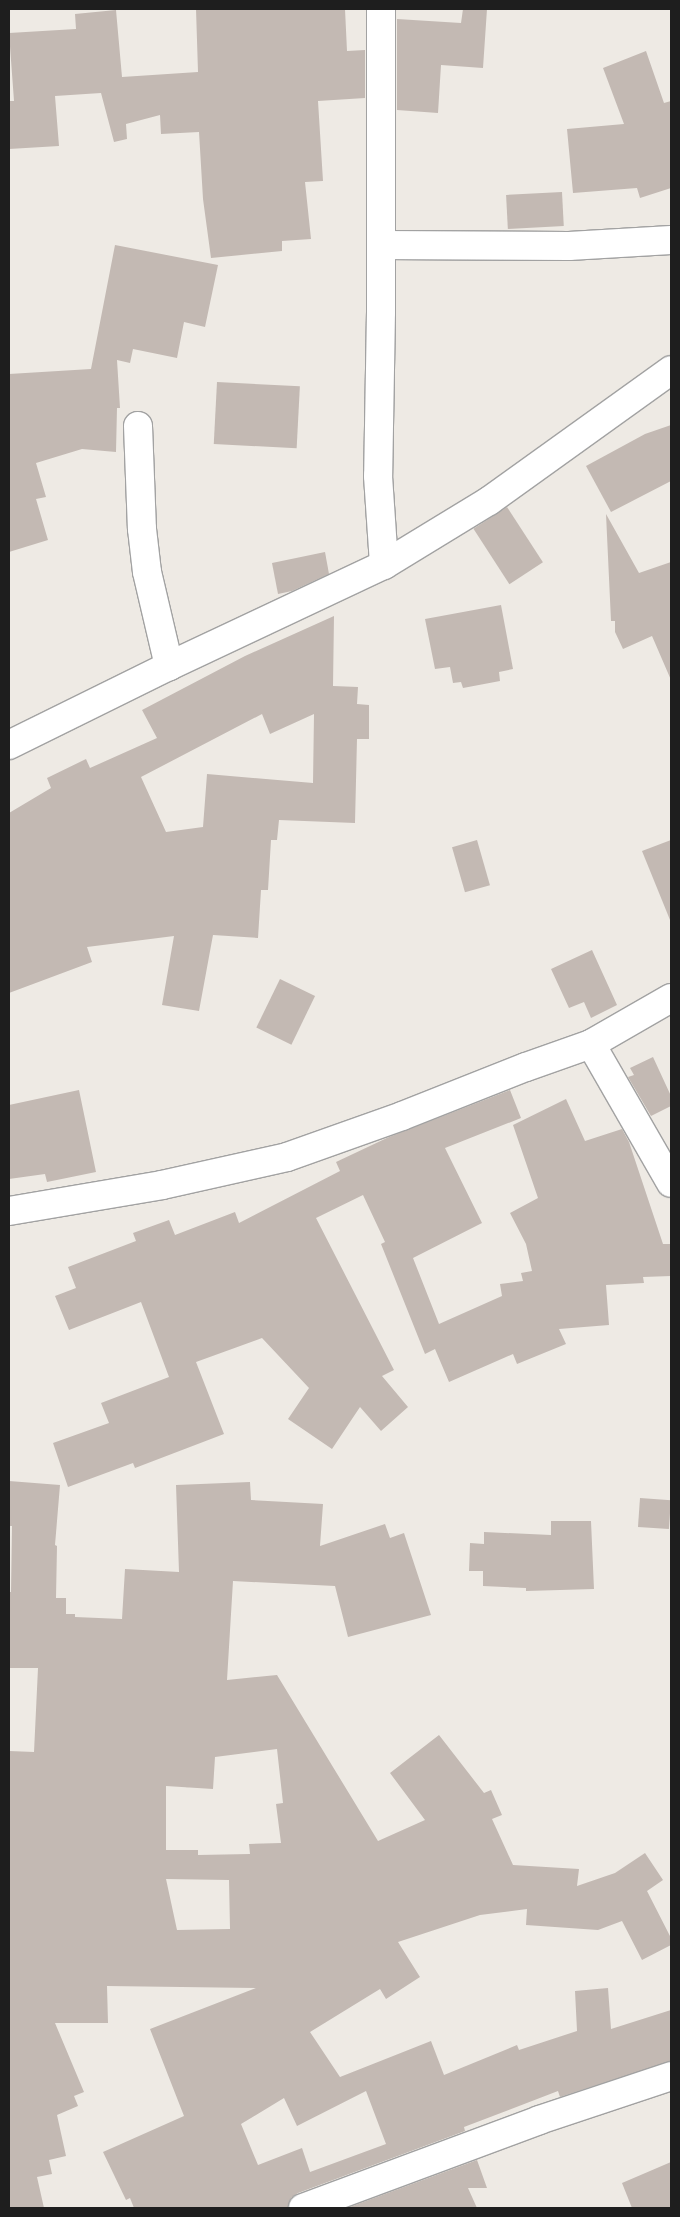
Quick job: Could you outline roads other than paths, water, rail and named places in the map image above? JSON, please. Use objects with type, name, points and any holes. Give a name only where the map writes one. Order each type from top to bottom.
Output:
[{"type":"street","points":[[381,9],[381,245],[378,476],[384,565]]},
{"type":"street","points":[[381,245],[569,246],[671,240]]},
{"type":"street","points":[[9,746],[169,666],[384,565],[488,501],[671,370]]},
{"type":"street","points":[[138,426],[142,529],[147,572],[169,666]]},
{"type":"street","points":[[9,1212],[162,1185],[287,1157],[402,1116],[526,1066],[591,1044],[671,998]]},
{"type":"street","points":[[591,1044],[671,1183]]},
{"type":"street","points":[[303,2208],[539,2120],[671,2076]]}]
